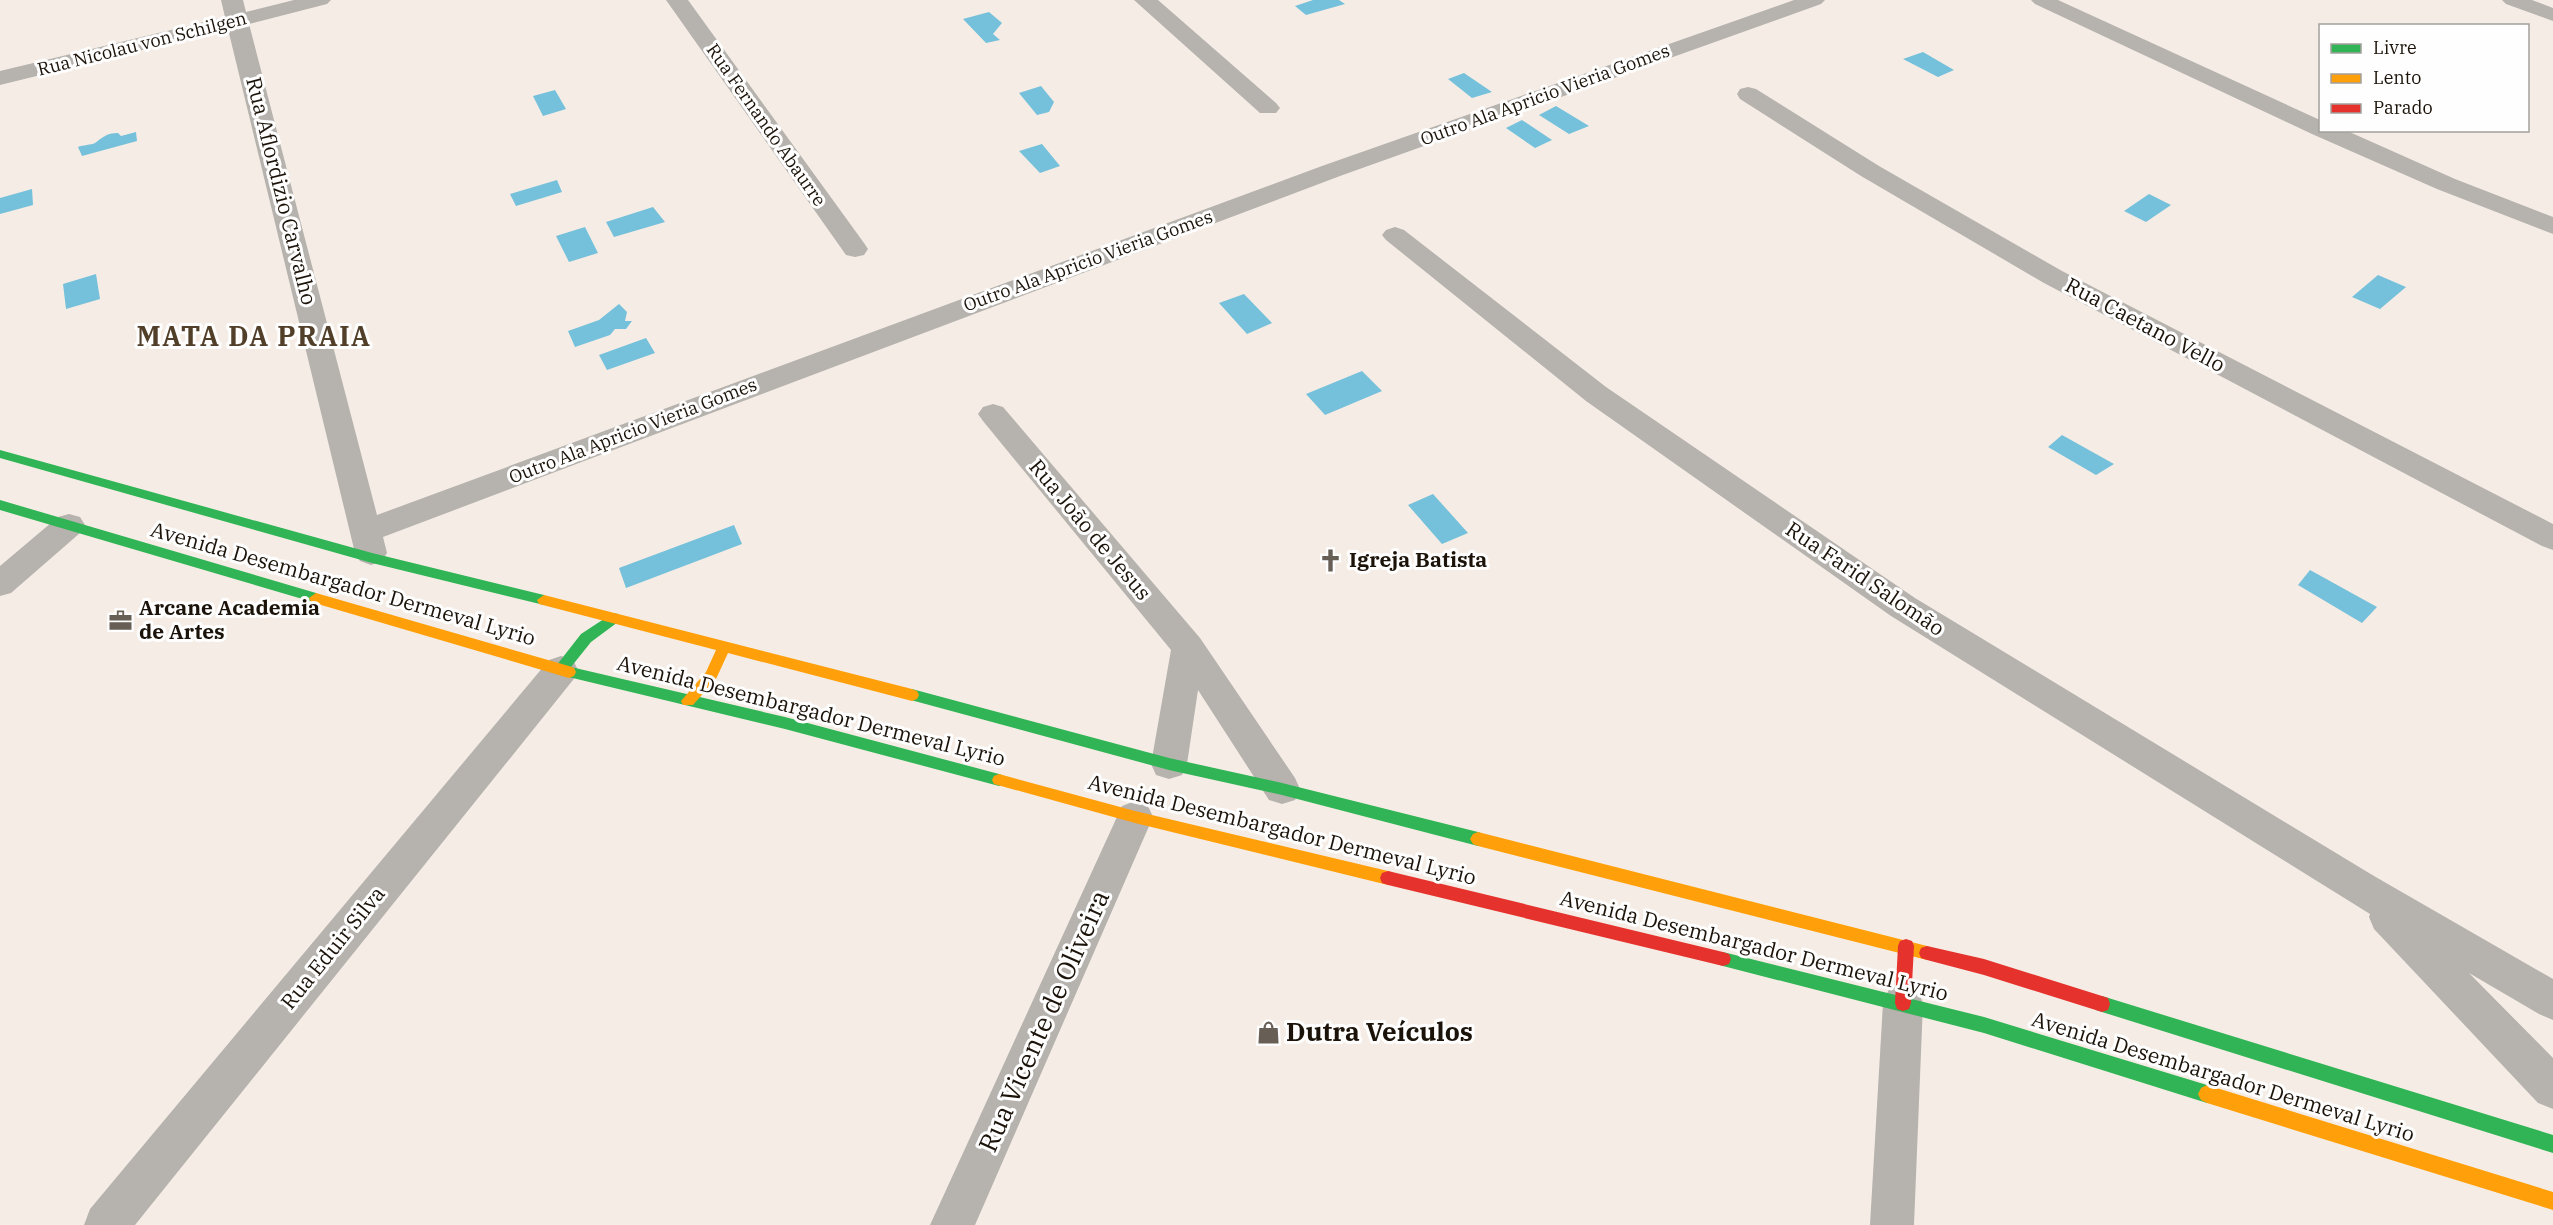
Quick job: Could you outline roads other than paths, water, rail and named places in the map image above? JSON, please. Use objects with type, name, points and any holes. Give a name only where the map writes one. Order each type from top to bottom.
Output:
[{"type":"street","name":"Rua Nicolau von Schilgen","points":[[0,78],[236,10],[320,0]]},
{"type":"street","name":"Rua Fernando Abaurre","points":[[677,0],[855,249]]},
{"type":"street","points":[[1145,0],[1268,108]]},
{"type":"street","name":"Outro Ala Apricio Vieria Gomes","points":[[366,531],[1320,175],[1814,0]]},
{"type":"street","points":[[2042,0],[2089,24],[2319,129]]},
{"type":"street","points":[[2513,0],[2553,15]]},
{"type":"street","name":"Rua Aflordizio Carvalho","points":[[236,10],[372,558]]},
{"type":"street","name":"Rua Caetano Vello","points":[[1748,94],[1870,171],[2053,277],[2553,538]]},
{"type":"street","points":[[2327,132],[2446,184],[2553,226]]},
{"type":"street","name":"Rua Farid Salomão","points":[[1395,235],[1596,394],[1903,608],[2360,888],[2553,1001]]},
{"type":"street","name":"Rua João de Jesus","points":[[993,414],[1188,647],[1282,789]]},
{"type":"street","name":"Avenida Desembargador Dermeval Lyrio","points":[[0,454],[372,558],[725,645],[1169,764],[1282,789],[1995,970],[2553,1144]]},
{"type":"street","name":"Avenida Desembargador Dermeval Lyrio","points":[[0,505],[561,670],[785,723],[1135,817],[1903,1003],[1984,1025],[2553,1201]]},
{"type":"street","points":[[0,584],[69,525]]},
{"type":"street","points":[[561,670],[586,638],[613,618]]},
{"type":"street","points":[[688,701],[711,675],[725,645]]},
{"type":"street","points":[[1169,764],[1188,647]]},
{"type":"street","name":"Rua Eduir Silva","points":[[106,1225],[561,670]]},
{"type":"street","name":"Rua Vicente de Oliveira","points":[[952,1225],[1135,817]]},
{"type":"street","name":"Rua Farid Salomão","points":[[2360,888],[2553,1088]]},
{"type":"street","points":[[1892,1225],[1906,946]]},
{"type":"water","points":[[1313,0],[1339,0],[1345,4],[1306,15],[1295,6]]},
{"type":"water","points":[[989,12],[1002,23],[993,34],[1000,40],[986,43],[963,19]]},
{"type":"water","points":[[1923,52],[1954,70],[1938,77],[1903,59]]},
{"type":"water","points":[[1464,73],[1492,92],[1472,98],[1448,79]]},
{"type":"water","points":[[1041,86],[1054,102],[1049,112],[1037,115],[1019,93]]},
{"type":"water","points":[[555,90],[566,109],[543,116],[533,96]]},
{"type":"water","points":[[1556,106],[1589,126],[1569,134],[1539,115]]},
{"type":"water","points":[[1522,120],[1552,140],[1535,148],[1506,128]]},
{"type":"water","points":[[136,132],[137,141],[82,156],[78,147],[95,143],[110,134],[118,133],[121,136]]},
{"type":"water","points":[[1042,144],[1060,166],[1040,173],[1019,151]]},
{"type":"water","points":[[557,180],[562,192],[516,206],[510,194]]},
{"type":"water","points":[[32,189],[33,205],[0,214],[0,198]]},
{"type":"water","points":[[2149,194],[2171,205],[2146,222],[2124,211]]},
{"type":"water","points":[[653,207],[665,222],[614,237],[606,222]]},
{"type":"water","points":[[585,227],[598,253],[569,262],[556,236]]},
{"type":"water","points":[[96,274],[100,299],[66,309],[63,284]]},
{"type":"water","points":[[2378,275],[2406,287],[2380,309],[2352,297]]},
{"type":"water","points":[[1244,294],[1272,323],[1247,334],[1219,303]]},
{"type":"water","points":[[619,304],[627,312],[625,321],[632,321],[626,329],[615,329],[610,335],[575,347],[568,331],[599,320]]},
{"type":"water","points":[[646,338],[655,353],[607,370],[599,355]]},
{"type":"water","points":[[1362,371],[1382,391],[1325,415],[1306,394]]},
{"type":"water","points":[[2062,435],[2114,464],[2096,475],[2048,447]]},
{"type":"water","points":[[1433,494],[1468,533],[1442,544],[1408,505]]},
{"type":"water","points":[[734,525],[742,544],[626,588],[619,568]]},
{"type":"water","points":[[2310,570],[2377,607],[2362,623],[2298,585]]},
{"type":"place","name":"Igreja Batista","points":[[1331,560]]},
{"type":"place","name":"Arcane Academia de Artes","points":[[121,620]]},
{"type":"place","name":"Dutra Veículos","points":[[1268,1032]]},
{"type":"district","name":"MATA DA PRAIA","points":[[254,337]]}]
